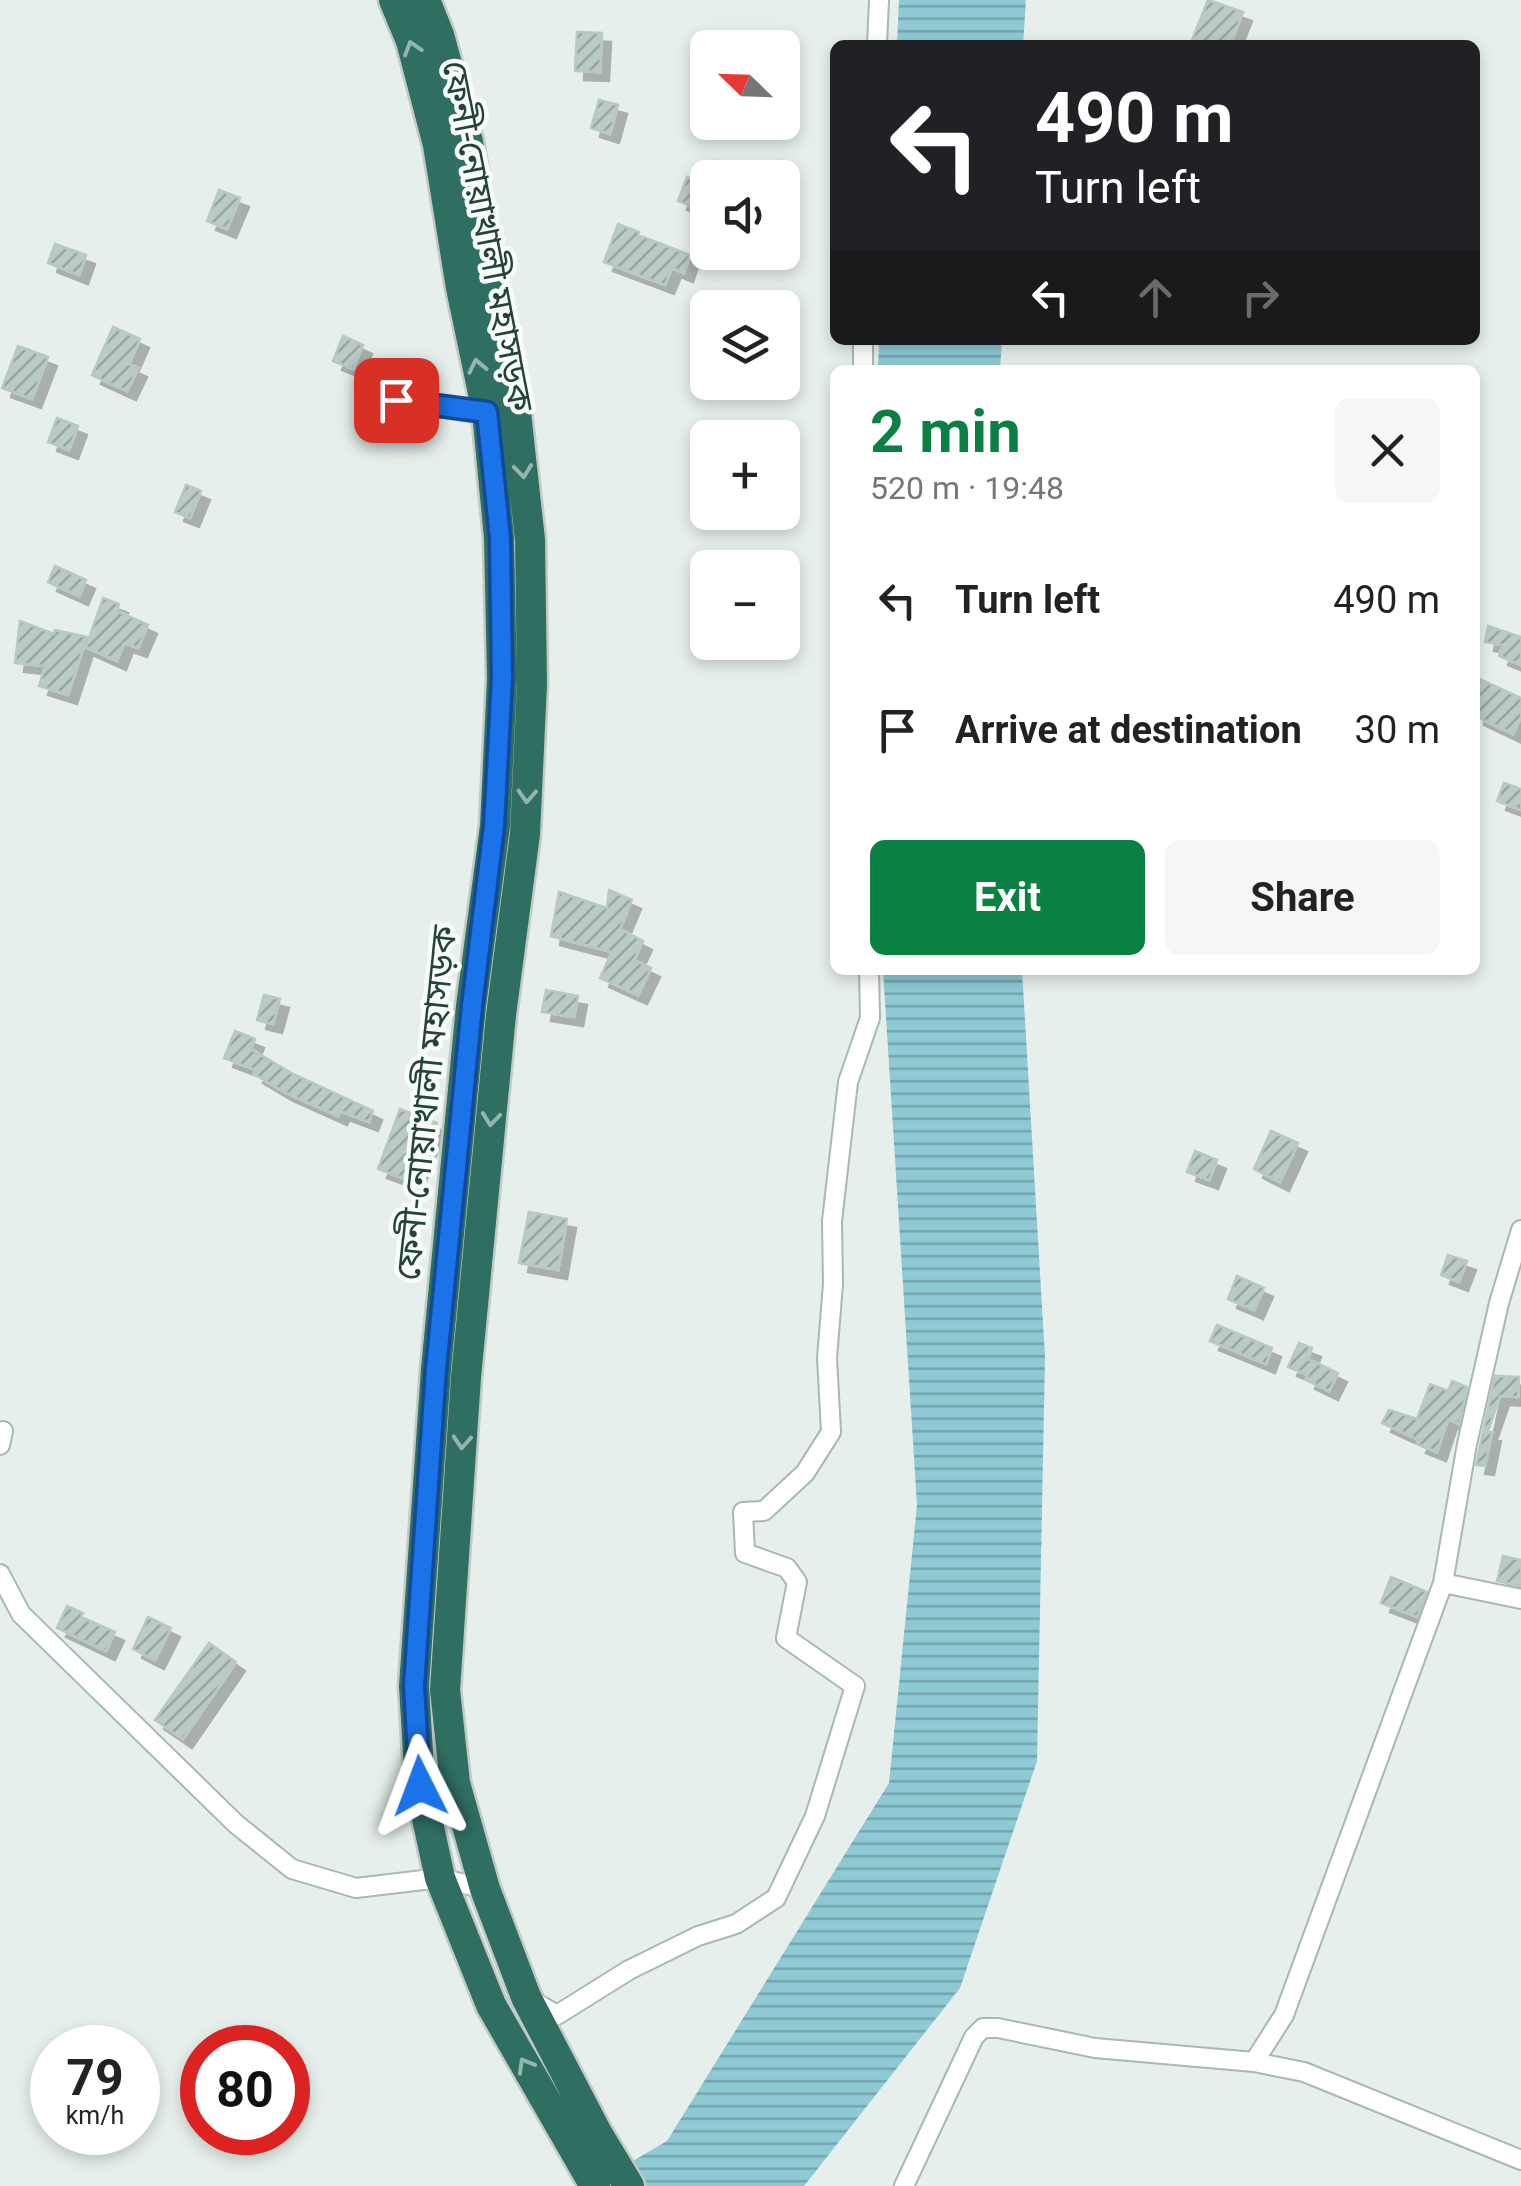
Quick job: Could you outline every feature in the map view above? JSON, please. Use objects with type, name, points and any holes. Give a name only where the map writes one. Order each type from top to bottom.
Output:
[{"type":"highway","name":"ফেনী-নোয়াখালী মহাসড়ক","points":[[394,0],[411,42],[438,145],[461,288],[487,412],[500,538],[502,679],[494,826],[436,1369],[414,1686],[420,1786],[440,1878],[491,2005],[585,2141],[630,2186]]},
{"type":"highway","name":"ফেনী-নোয়াখালী মহাসড়ক","points":[[425,0],[440,35],[468,142],[518,430],[530,540],[531,594],[532,684],[524,834],[501,1015],[468,1358],[445,1690],[456,1783],[485,1889],[585,2141],[595,2186]]},
{"type":"street","points":[[877,40],[879,0]]},
{"type":"street","points":[[366,395],[487,412],[518,430]]},
{"type":"street","points":[[526,1997],[557,2015],[630,1970],[698,1936],[736,1924],[776,1898],[815,1816],[855,1686],[786,1638],[797,1582],[787,1568],[745,1553],[743,1512],[764,1511],[805,1473],[831,1432],[827,1358],[833,1284],[832,1221],[848,1082],[870,1018],[869,975]]},
{"type":"street","points":[[1254,2062],[1284,2015],[1444,1584],[1467,1444],[1499,1304],[1521,1230]]},
{"type":"street","points":[[0,1574],[6,1599],[236,1824],[292,1869],[356,1888],[440,1878],[485,1889]]},
{"type":"street","points":[[1444,1584],[1521,1600]]},
{"type":"street","points":[[904,2186],[982,2028],[1094,2048],[1254,2062],[1304,2072],[1521,2160]]},
{"type":"water","points":[[899,0],[1026,0],[1023,40],[897,40]]},
{"type":"water","points":[[879,345],[1002,345],[1000,365],[878,365]]},
{"type":"water","points":[[883,975],[1022,975],[1045,1357],[1037,1761],[960,1988],[804,2186],[590,2186],[667,2141],[889,1783],[917,1505]]},
{"type":"building","points":[[1208,0],[1243,12],[1232,40],[1192,40]]},
{"type":"building","points":[[577,32],[602,33],[600,72],[575,71]]},
{"type":"building","points":[[599,100],[618,105],[610,134],[591,128]]},
{"type":"building","points":[[687,177],[690,178],[690,205],[678,201]]},
{"type":"building","points":[[219,190],[240,198],[227,229],[207,221]]},
{"type":"building","points":[[618,224],[690,255],[684,273],[672,268],[665,285],[604,262]]},
{"type":"building","points":[[55,244],[86,255],[79,275],[48,263]]},
{"type":"building","points":[[113,327],[140,339],[129,364],[138,368],[127,391],[92,375]]},
{"type":"building","points":[[343,336],[363,345],[353,369],[333,361]]},
{"type":"building","points":[[18,346],[48,357],[32,399],[2,388]]},
{"type":"building","points":[[57,418],[78,426],[69,450],[48,442]]},
{"type":"building","points":[[186,485],[201,491],[190,518],[175,512]]},
{"type":"building","points":[[55,566],[86,580],[79,596],[48,582]]},
{"type":"building","points":[[103,598],[119,604],[117,611],[148,625],[138,648],[124,643],[117,661],[86,647]]},
{"type":"building","points":[[20,621],[54,634],[55,630],[87,637],[68,695],[39,686],[45,666],[15,663]]},
{"type":"building","points":[[1488,626],[1521,637],[1521,665],[1499,656],[1503,645],[1485,642]]},
{"type":"building","points":[[1480,679],[1521,698],[1521,717],[1513,734],[1480,718]]},
{"type":"building","points":[[1504,783],[1521,789],[1521,810],[1497,801]]},
{"type":"building","points":[[609,890],[632,900],[620,929],[643,941],[634,960],[651,968],[638,995],[600,978],[612,952],[551,936],[559,892],[607,908]]},
{"type":"building","points":[[546,990],[578,996],[574,1017],[542,1012]]},
{"type":"building","points":[[264,995],[280,999],[273,1024],[257,1020]]},
{"type":"building","points":[[235,1031],[255,1039],[251,1049],[293,1074],[373,1111],[369,1122],[340,1111],[338,1116],[284,1092],[254,1074],[256,1070],[224,1058]]},
{"type":"building","points":[[400,1109],[437,1123],[413,1182],[378,1169]]},
{"type":"building","points":[[1271,1131],[1298,1143],[1280,1182],[1254,1169]]},
{"type":"building","points":[[1195,1151],[1217,1160],[1209,1180],[1187,1172]]},
{"type":"building","points":[[529,1212],[567,1219],[558,1270],[519,1263]]},
{"type":"building","points":[[1448,1255],[1467,1261],[1459,1282],[1441,1275]]},
{"type":"building","points":[[1237,1276],[1264,1288],[1254,1310],[1228,1299]]},
{"type":"building","points":[[1217,1325],[1272,1348],[1266,1364],[1210,1341]]},
{"type":"building","points":[[1299,1343],[1312,1348],[1308,1359],[1338,1373],[1329,1391],[1306,1380],[1308,1375],[1288,1367]]},
{"type":"building","points":[[1495,1376],[1519,1377],[1518,1397],[1500,1396],[1488,1431],[1492,1432],[1485,1466],[1476,1465]]},
{"type":"building","points":[[1452,1381],[1467,1387],[1459,1424],[1448,1419],[1437,1452],[1382,1423],[1389,1410],[1417,1419],[1430,1384],[1448,1391]]},
{"type":"building","points":[[1503,1556],[1521,1560],[1521,1586],[1497,1581]]},
{"type":"building","points":[[1391,1577],[1427,1592],[1417,1617],[1381,1603]]},
{"type":"building","points":[[67,1606],[83,1613],[81,1617],[115,1632],[106,1651],[57,1628]]},
{"type":"building","points":[[148,1617],[171,1628],[155,1660],[133,1649]]},
{"type":"building","points":[[209,1643],[236,1662],[183,1739],[155,1720]]},
{"type":"route","points":[[396,400],[487,412],[500,538],[502,679],[494,826],[436,1369],[414,1686],[420,1786]]}]
